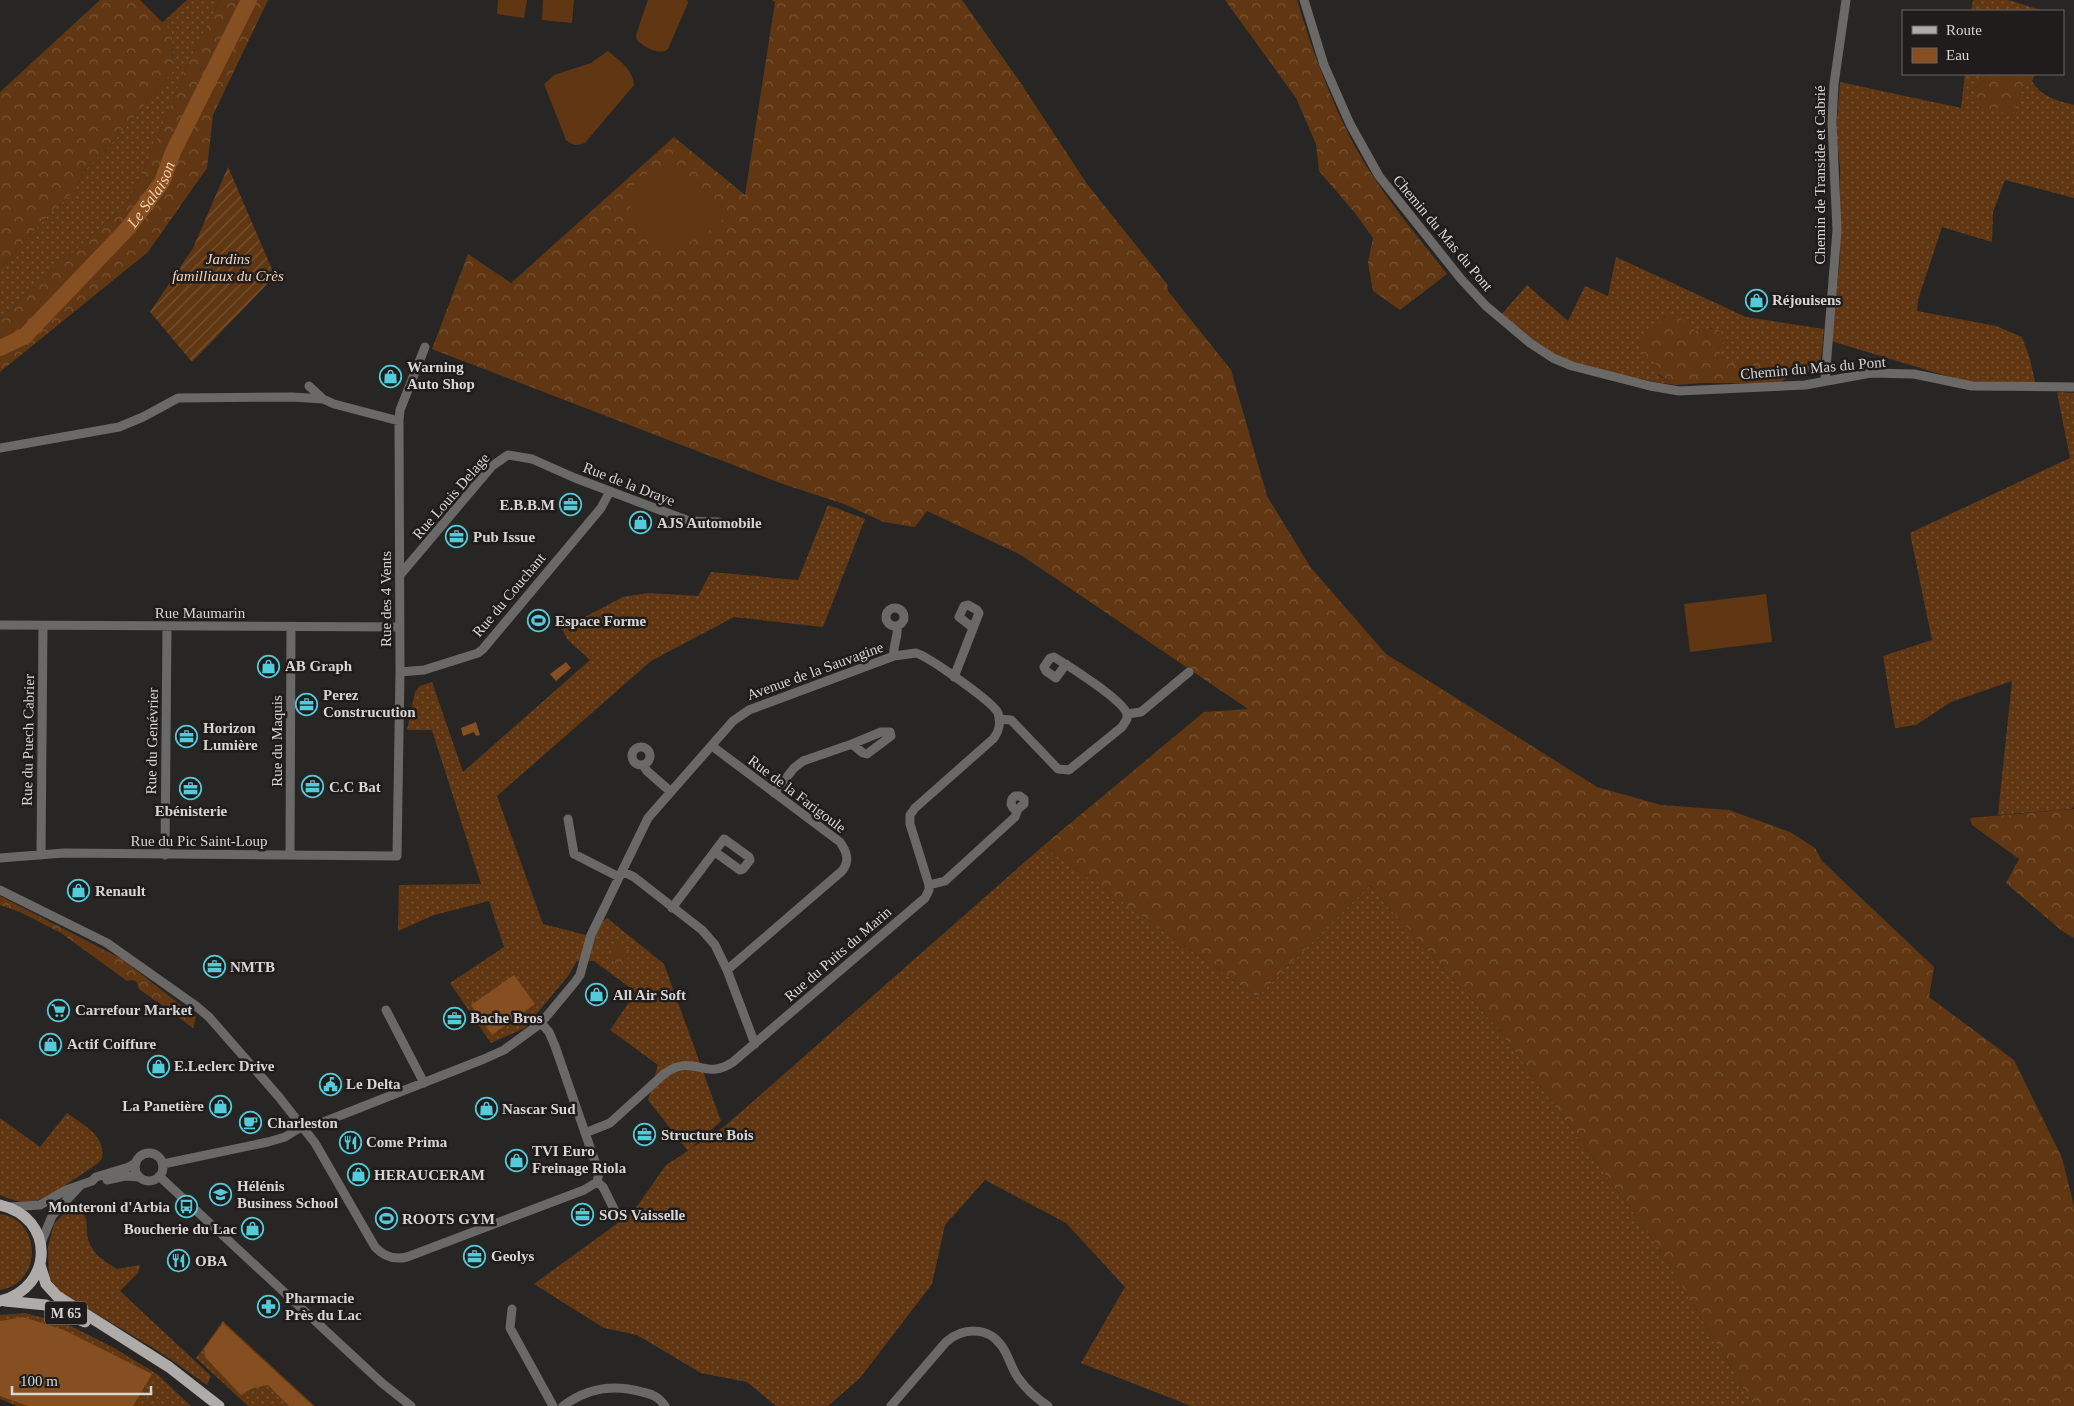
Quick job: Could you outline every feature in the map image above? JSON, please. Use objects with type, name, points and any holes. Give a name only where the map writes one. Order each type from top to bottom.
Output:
[{"type":"main road","points":[[0,1301],[21,1292],[33,1280],[40,1265],[41,1243],[37,1232],[30,1221],[21,1213],[5,1206]]},
{"type":"main road","name":"M 65","points":[[40,1265],[46,1284],[57,1296],[169,1367],[219,1406]]},
{"type":"main road","name":"M 65","points":[[0,1301],[46,1305],[127,1341]]},
{"type":"street","name":"Chemin du Mas du Pont","points":[[1304,0],[1324,65],[1350,124],[1379,176],[1461,279],[1486,306],[1530,344],[1553,358],[1572,366],[1650,386],[1678,391],[1805,385],[1871,373],[1914,374],[1972,386],[2074,387]]},
{"type":"street","name":"Chemin de Transide et Cabrié","points":[[1825,382],[1837,230],[1832,122],[1834,84],[1846,0]]},
{"type":"street","name":"Rue des 4 Vents","points":[[397,856],[400,672],[399,420],[400,410],[425,347]]},
{"type":"street","points":[[310,386],[323,399],[334,404],[399,420]]},
{"type":"street","points":[[0,448],[119,427],[142,418],[178,398],[292,397],[323,399]]},
{"type":"street","name":"Rue Louis Delage","points":[[400,575],[492,466],[508,456],[532,459]]},
{"type":"street","name":"Rue de la Draye","points":[[532,459],[689,521],[719,522]]},
{"type":"street","name":"Rue du Couchant","points":[[400,672],[424,670],[478,652],[483,648],[601,508],[610,491]]},
{"type":"street","name":"Rue Maumarin","points":[[0,625],[400,627]]},
{"type":"street","name":"Rue du Puech Cabrier","points":[[40,855],[43,626]]},
{"type":"street","name":"Rue du Genévrier","points":[[165,855],[167,626]]},
{"type":"street","points":[[894,656],[893,653],[898,634],[897,626]]},
{"type":"street","name":"Rue du Maquis","points":[[290,855],[291,627]]},
{"type":"street","points":[[972,627],[954,677],[994,707],[999,719],[999,728],[993,739],[915,808],[910,815],[910,824],[929,885],[945,880],[1015,817],[1018,810]]},
{"type":"street","name":"Avenue de la Sauvagine","points":[[162,1164],[285,1137],[301,1127],[321,1123],[504,1050],[541,1023],[580,975],[591,935],[648,818],[738,717],[749,710],[894,656],[916,653],[954,677]]},
{"type":"street","points":[[999,719],[1011,720],[1053,765],[1063,770],[1074,767],[1122,727],[1127,720],[1127,714],[1122,704],[1066,664]]},
{"type":"street","points":[[1127,714],[1141,712],[1189,672]]},
{"type":"street","points":[[774,793],[798,764],[852,744]]},
{"type":"street","name":"Rue de la Farigoule","points":[[712,746],[840,842],[847,857],[846,866],[842,871],[727,970]]},
{"type":"street","points":[[643,764],[671,792]]},
{"type":"street","points":[[568,820],[574,854],[621,874],[634,877],[709,937],[727,970],[755,1044]]},
{"type":"street","points":[[672,908],[714,852]]},
{"type":"street","name":"Rue du Pic Saint-Loup","points":[[0,858],[64,853],[397,856]]},
{"type":"street","name":"Rue du Puits du Marin","points":[[585,1132],[610,1124],[664,1074],[674,1068],[691,1064],[711,1071],[722,1069],[733,1062],[925,898],[929,885]]},
{"type":"street","points":[[0,890],[107,943],[209,1017],[279,1097],[320,1149],[375,1247],[381,1254],[390,1257],[399,1259],[407,1257],[584,1190],[597,1182],[599,1173],[555,1046],[549,1032],[541,1023]]},
{"type":"street","points":[[386,1010],[424,1082]]},
{"type":"street","points":[[5,1206],[40,1205],[66,1190],[92,1181],[96,1177],[129,1167],[136,1163],[141,1156],[149,1153],[156,1155],[162,1164],[160,1176],[152,1181],[138,1177],[117,1177],[97,1182],[92,1181]]},
{"type":"street","points":[[136,1163],[135,1170],[138,1177]]},
{"type":"street","points":[[160,1176],[382,1382],[411,1406]]},
{"type":"street","points":[[597,1182],[603,1187],[614,1209]]},
{"type":"street","points":[[41,1243],[52,1216],[79,1187]]},
{"type":"street","points":[[512,1309],[510,1328],[553,1406]]},
{"type":"street","points":[[891,1406],[946,1342],[954,1336],[971,1330],[988,1334],[998,1341],[1019,1379],[1029,1391],[1048,1406]]},
{"type":"street","points":[[563,1406],[589,1392],[616,1387],[648,1393],[658,1398],[665,1406]]},
{"type":"green space","points":[[100,0],[140,0],[172,32],[173,71],[106,150],[84,171],[74,192],[51,212],[0,269],[0,92]]},
{"type":"green space","points":[[187,0],[220,0],[190,59],[142,174],[127,203],[0,319],[0,269],[51,212],[74,192],[84,171],[106,150],[173,71],[172,33],[162,23]]},
{"type":"green space","points":[[220,0],[268,0],[213,115],[207,168],[148,252],[0,372],[0,319],[127,203],[142,174],[190,59]]},
{"type":"green space","points":[[498,0],[527,0],[524,18],[497,14]]},
{"type":"green space","points":[[543,0],[574,0],[572,23],[542,20]]},
{"type":"green space","points":[[648,0],[687,0],[688,3],[668,49],[664,51],[652,50],[637,40],[636,35]]},
{"type":"green space","points":[[772,0],[962,0],[1022,85],[1087,184],[1167,284],[1168,291],[1231,370],[1267,496],[1311,568],[1386,654],[1597,787],[1661,805],[1729,810],[1790,832],[1815,848],[1822,861],[1934,967],[1929,997],[2014,1060],[2062,1158],[2074,1206],[2074,1406],[1754,1406],[1659,1248],[1500,1031],[1369,886],[1257,997],[1043,846],[1204,712],[1248,709],[1021,555],[927,511],[915,527],[884,522],[844,504],[783,484],[432,349],[468,254],[511,283],[674,137],[745,195],[775,2]]},
{"type":"green space","points":[[1225,0],[1297,0],[1322,74],[1354,145],[1386,195],[1447,274],[1400,310],[1373,291],[1368,262],[1373,238],[1355,213],[1319,171],[1316,144],[1296,98]]},
{"type":"green space","points":[[1973,0],[2008,0],[2041,10],[1971,10]]},
{"type":"green space","points":[[608,51],[628,70],[634,85],[585,143],[573,144],[566,140],[544,84],[554,75],[591,63]]},
{"type":"green space","points":[[1965,75],[1988,75],[1975,89],[2012,115],[2023,88],[2032,81],[2045,95],[2074,105],[2074,198],[2005,180],[1993,212],[1992,242],[1942,227],[1918,300],[1917,311],[1996,326],[2022,337],[2036,385],[1970,383],[1831,341],[1840,258],[1840,167],[1836,133],[1840,82],[1961,108]]},
{"type":"green space","points":[[1988,75],[2035,75],[2032,81],[2023,88],[2012,115],[1978,106],[1973,101],[1975,89]]},
{"type":"green space","name":"Jardins familliaux du Crès","points":[[228,167],[275,276],[192,362],[150,312],[193,248]]},
{"type":"green space","points":[[665,167],[681,169],[730,214],[709,231],[669,254],[660,250],[651,241],[635,217],[629,197],[630,190],[635,183],[652,172]]},
{"type":"green space","points":[[1616,257],[1746,317],[1824,329],[1820,367],[1812,374],[1759,361],[1727,364],[1718,350],[1724,340],[1714,328],[1695,331],[1666,316],[1655,328],[1655,363],[1658,375],[1675,385],[1661,383],[1601,371],[1560,357],[1522,332],[1502,314],[1527,285],[1568,321],[1585,286],[1608,296]]},
{"type":"green space","points":[[1666,316],[1679,317],[1695,331],[1714,328],[1723,332],[1724,340],[1718,350],[1727,363],[1759,361],[1787,367],[1786,378],[1780,383],[1675,385],[1658,374],[1655,363],[1639,353],[1641,341]]},
{"type":"green space","points":[[2057,392],[2074,393],[2074,806],[2072,809],[1998,815],[2012,681],[1951,702],[1916,725],[1895,728],[1883,656],[1932,640],[1910,533],[2070,458]]},
{"type":"green space","points":[[828,505],[865,519],[823,627],[734,617],[651,661],[497,796],[543,924],[586,935],[607,918],[664,964],[721,1121],[690,1149],[725,1126],[1043,846],[1257,997],[1369,886],[1500,1031],[1659,1248],[1754,1406],[1191,1406],[1081,1363],[1125,1287],[1066,1223],[985,1180],[945,1225],[932,1284],[860,1378],[828,1406],[776,1406],[747,1382],[701,1373],[637,1335],[604,1328],[534,1284],[633,1212],[666,1165],[688,1151],[648,1100],[658,1065],[610,1030],[636,992],[594,961],[577,961],[568,976],[525,1028],[491,1043],[450,983],[504,947],[489,901],[434,915],[398,931],[399,885],[481,884],[432,730],[407,730],[415,692],[420,686],[432,682],[463,772],[590,660],[568,640],[562,629],[623,597],[648,593],[698,596],[711,572],[798,580]]},
{"type":"green space","points":[[1766,594],[1772,642],[1690,652],[1684,604]]},
{"type":"green space","points":[[2074,809],[2074,938],[2062,931],[2006,883],[2019,859],[1972,825],[1970,818]]},
{"type":"green space","points":[[0,896],[122,959],[196,1017],[193,1028],[139,989],[136,981],[127,981],[61,933],[22,913],[0,905]]},
{"type":"green space","points":[[617,941],[632,952],[621,967],[606,956]]},
{"type":"green space","points":[[67,1113],[87,1127],[97,1137],[101,1144],[102,1159],[64,1186],[38,1200],[23,1202],[0,1195],[0,1118],[40,1147]]},
{"type":"green space","points":[[72,1205],[83,1214],[87,1222],[89,1242],[100,1258],[117,1269],[140,1265],[138,1273],[120,1291],[211,1376],[207,1385],[163,1354],[59,1291],[49,1277],[48,1247],[54,1224]]},
{"type":"green space","points":[[0,1214],[14,1219],[24,1228],[30,1239],[32,1252],[30,1265],[24,1276],[14,1285],[0,1290]]},
{"type":"green space","points":[[25,1313],[67,1324],[114,1348],[157,1374],[191,1406],[17,1406],[0,1399],[0,1315]]},
{"type":"green space","points":[[223,1321],[315,1406],[248,1406],[196,1358]]},
{"type":"water","points":[[566,662],[571,668],[556,681],[550,674]]},
{"type":"water","points":[[476,722],[480,735],[476,736],[474,732],[463,736],[461,728]]},
{"type":"water","points":[[514,975],[535,1004],[492,1035],[471,1005]]},
{"type":"water","points":[[23,1317],[64,1330],[152,1374],[133,1406],[28,1406],[0,1396],[0,1321]]},
{"type":"water","points":[[223,1323],[313,1406],[289,1406],[268,1385],[253,1388],[241,1395],[205,1357],[204,1349]]},
{"type":"waterway","name":"Le Salaison","points":[[0,348],[25,336],[128,228],[162,182],[173,152],[249,0]]},
{"type":"place","name":"Réjouisens","points":[[1756,300]]},
{"type":"place","name":"Warning Auto Shop","points":[[391,376]]},
{"type":"place","name":"E.B.B.M","points":[[571,505]]},
{"type":"place","name":"AJS Automobile","points":[[641,523]]},
{"type":"place","name":"Pub Issue","points":[[457,537]]},
{"type":"place","name":"Espace Forme","points":[[539,621]]},
{"type":"place","name":"AB Graph","points":[[269,666]]},
{"type":"place","name":"Perez Construcution","points":[[307,704]]},
{"type":"place","name":"Horizon Lumière","points":[[187,737]]},
{"type":"place","name":"C.C Bat","points":[[313,787]]},
{"type":"place","name":"Ebénisterie","points":[[191,788]]},
{"type":"place","name":"Renault","points":[[79,891]]},
{"type":"place","name":"NMTB","points":[[214,967]]},
{"type":"place","name":"All Air Soft","points":[[597,995]]},
{"type":"place","name":"Carrefour Market","points":[[59,1010]]},
{"type":"place","name":"Bache Bros","points":[[454,1018]]},
{"type":"place","name":"Actif Coiffure","points":[[51,1044]]},
{"type":"place","name":"E.Leclerc Drive","points":[[158,1066]]},
{"type":"place","name":"Le Delta","points":[[330,1084]]},
{"type":"place","name":"La Panetière","points":[[220,1106]]},
{"type":"place","name":"Nascar Sud","points":[[486,1109]]},
{"type":"place","name":"Charleston","points":[[251,1123]]},
{"type":"place","name":"Structure Bois","points":[[645,1135]]},
{"type":"place","name":"Come Prima","points":[[350,1142]]},
{"type":"place","name":"TVI Euro Freinage Riola","points":[[516,1160]]},
{"type":"place","name":"HERAUCERAM","points":[[358,1175]]},
{"type":"place","name":"Hélénis Business School","points":[[221,1195]]},
{"type":"place","name":"Monteroni d'Arbia","points":[[186,1207]]},
{"type":"place","name":"SOS Vaisselle","points":[[583,1215]]},
{"type":"place","name":"ROOTS GYM","points":[[386,1219]]},
{"type":"place","name":"Boucherie du Lac","points":[[253,1229]]},
{"type":"place","name":"Geolys","points":[[475,1256]]},
{"type":"place","name":"OBA","points":[[179,1261]]},
{"type":"place","name":"Pharmacie Près du Lac","points":[[269,1307]]}]
